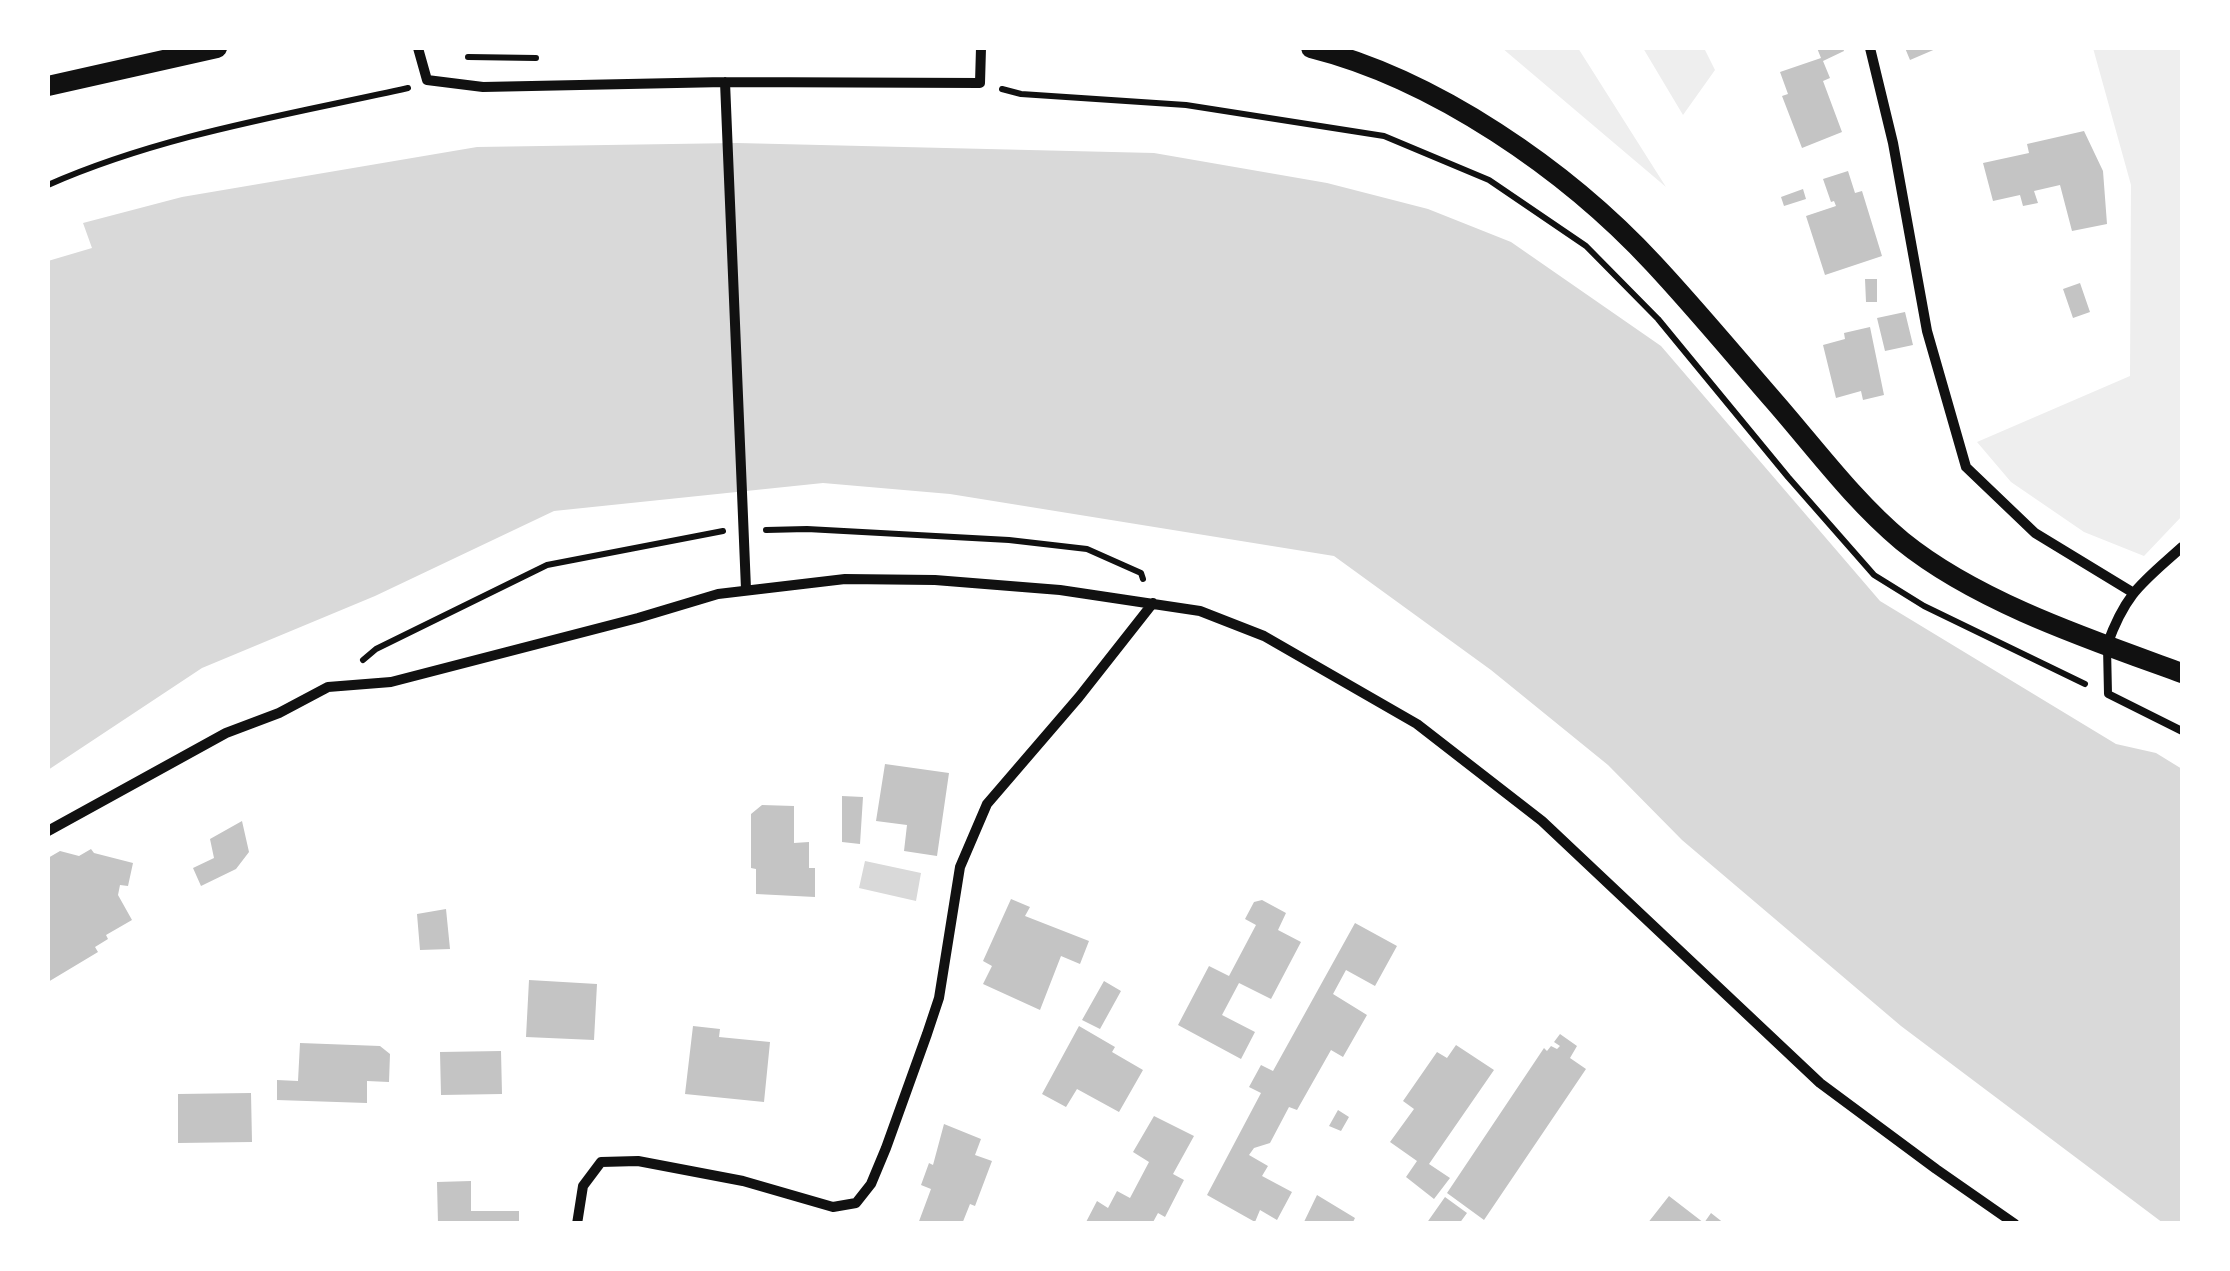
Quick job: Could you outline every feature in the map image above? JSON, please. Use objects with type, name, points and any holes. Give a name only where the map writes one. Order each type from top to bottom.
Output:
[{"type":"main road","points":[[48,86],[216,48]]},
{"type":"main road","points":[[1310,48],[1355,59],[1428,94],[1531,158],[1594,208],[1652,261],[1857,496],[1901,540],[1956,580],[2107,646],[2182,673]]},
{"type":"street","points":[[418,48],[427,80],[483,87],[725,82],[980,83],[981,48]]},
{"type":"street","points":[[1870,48],[1893,143],[1928,330],[1966,467],[2035,533],[2132,592]]},
{"type":"street","points":[[725,82],[746,590]]},
{"type":"street","points":[[2107,646],[2118,615],[2132,592],[2182,546]]},
{"type":"street","points":[[48,830],[226,733],[279,714],[328,687],[391,682],[718,594],[845,579],[935,580],[1060,590],[1200,612],[1264,636],[1418,724],[1542,822],[1820,1083],[2015,1224]]},
{"type":"street","points":[[577,1224],[583,1186],[601,1162],[638,1162],[725,1178],[833,1207],[856,1203],[871,1184],[927,1034],[938,998],[960,867],[987,804],[1153,603]]},
{"type":"lane","points":[[2107,646],[2108,694],[2182,732]]},
{"type":"path","points":[[48,185],[98,162],[238,125],[412,87],[427,80]]},
{"type":"path","points":[[980,83],[1022,94],[1186,105],[1384,136],[1489,180],[1586,246],[1658,319],[1788,478],[1874,575],[1924,606],[2108,694]]},
{"type":"shaded area","points":[[1502,48],[1578,48],[1666,187]]},
{"type":"shaded area","points":[[1643,48],[1704,48],[1715,70],[1683,115]]},
{"type":"shaded area","points":[[2093,48],[2182,48],[2182,516],[2144,556],[2084,532],[2011,482],[1977,442],[2130,376],[2131,185]]},
{"type":"shaded area","points":[[737,143],[1154,153],[1327,183],[1428,209],[1511,242],[1661,346],[1880,601],[2116,744],[2156,753],[2182,769],[2182,1223],[2163,1223],[1901,1026],[1682,840],[1608,765],[1491,670],[1334,556],[950,494],[823,483],[554,511],[375,596],[202,668],[48,770],[48,261],[92,248],[83,223],[182,197],[477,147]]},
{"type":"shaded area","points":[[865,861],[921,873],[916,901],[859,888]]},
{"type":"building","points":[[1817,48],[1844,51],[1823,61],[1830,78],[1823,81],[1842,132],[1802,148],[1782,96],[1788,94],[1780,72],[1821,58]]},
{"type":"building","points":[[1905,48],[1938,48],[1910,60]]},
{"type":"building","points":[[2084,131],[2103,171],[2107,224],[2072,231],[2060,185],[2034,191],[2038,203],[2023,206],[2020,195],[1993,201],[1983,163],[2029,153],[2027,144]]},
{"type":"building","points":[[1848,171],[1855,193],[1862,191],[1882,256],[1825,275],[1806,216],[1836,206],[1823,179]]},
{"type":"building","points":[[1803,189],[1806,199],[1784,206],[1781,197]]},
{"type":"building","points":[[1865,279],[1877,279],[1877,302],[1866,302]]},
{"type":"building","points":[[2080,283],[2090,312],[2073,318],[2063,289]]},
{"type":"building","points":[[1905,312],[1913,345],[1885,351],[1877,318]]},
{"type":"building","points":[[1870,327],[1884,395],[1863,400],[1861,391],[1836,398],[1823,345],[1845,339],[1844,333]]},
{"type":"building","points":[[885,764],[949,773],[937,856],[904,851],[907,825],[876,821]]},
{"type":"building","points":[[842,796],[863,797],[860,844],[842,842]]},
{"type":"building","points":[[762,805],[794,806],[794,843],[809,842],[809,868],[815,868],[815,897],[756,894],[756,869],[751,868],[751,814]]},
{"type":"building","points":[[242,821],[249,852],[236,869],[201,886],[193,868],[214,858],[210,839]]},
{"type":"building","points":[[91,849],[133,863],[128,886],[120,885],[118,895],[132,920],[106,935],[108,939],[95,947],[98,952],[48,982],[48,858],[60,851],[79,856]]},
{"type":"building","points":[[1011,899],[1030,907],[1025,916],[1089,941],[1080,964],[1061,956],[1040,1010],[983,984],[992,966],[983,961]]},
{"type":"building","points":[[1262,900],[1286,913],[1278,930],[1301,942],[1271,999],[1239,983],[1222,1015],[1255,1032],[1241,1059],[1178,1025],[1209,966],[1229,976],[1256,925],[1245,919],[1254,902]]},
{"type":"building","points":[[446,909],[450,949],[420,950],[417,914]]},
{"type":"building","points":[[1355,923],[1397,946],[1375,986],[1346,970],[1333,994],[1367,1015],[1343,1057],[1331,1050],[1297,1110],[1289,1107],[1270,1143],[1254,1148],[1249,1155],[1268,1166],[1262,1176],[1292,1192],[1277,1220],[1260,1210],[1255,1222],[1207,1195],[1261,1093],[1249,1087],[1261,1065],[1273,1071]]},
{"type":"building","points":[[529,980],[597,984],[594,1040],[526,1037]]},
{"type":"building","points":[[1104,981],[1121,991],[1100,1029],[1082,1020]]},
{"type":"building","points":[[693,1026],[720,1029],[719,1037],[770,1042],[764,1102],[685,1094]]},
{"type":"building","points":[[1079,1026],[1115,1047],[1112,1052],[1143,1070],[1119,1112],[1077,1089],[1066,1107],[1042,1094]]},
{"type":"building","points":[[1560,1034],[1577,1046],[1570,1058],[1586,1069],[1484,1220],[1447,1193],[1544,1048],[1547,1051],[1551,1046],[1560,1046],[1554,1042]]},
{"type":"building","points":[[300,1043],[380,1046],[390,1054],[389,1082],[367,1081],[367,1103],[277,1100],[277,1080],[298,1081]]},
{"type":"building","points":[[1456,1045],[1494,1070],[1429,1164],[1450,1178],[1434,1199],[1406,1177],[1417,1161],[1390,1142],[1414,1109],[1403,1101],[1437,1052],[1447,1058]]},
{"type":"building","points":[[501,1051],[502,1094],[441,1095],[440,1052]]},
{"type":"building","points":[[251,1093],[252,1142],[178,1143],[178,1094]]},
{"type":"building","points":[[1338,1110],[1349,1117],[1341,1131],[1329,1126]]},
{"type":"building","points":[[1154,1116],[1194,1136],[1173,1174],[1184,1180],[1165,1217],[1158,1213],[1152,1224],[1085,1224],[1097,1201],[1108,1208],[1117,1191],[1130,1198],[1149,1162],[1133,1152]]},
{"type":"building","points":[[944,1124],[981,1139],[975,1155],[992,1161],[975,1206],[970,1204],[962,1224],[918,1224],[931,1189],[921,1185],[929,1163],[933,1165]]},
{"type":"building","points":[[471,1181],[471,1211],[519,1211],[519,1224],[438,1224],[437,1182]]},
{"type":"building","points":[[1317,1195],[1355,1218],[1352,1224],[1303,1224]]},
{"type":"building","points":[[1669,1196],[1704,1223],[1711,1213],[1725,1224],[1647,1224]]},
{"type":"building","points":[[1445,1197],[1467,1213],[1459,1224],[1426,1224]]}]
